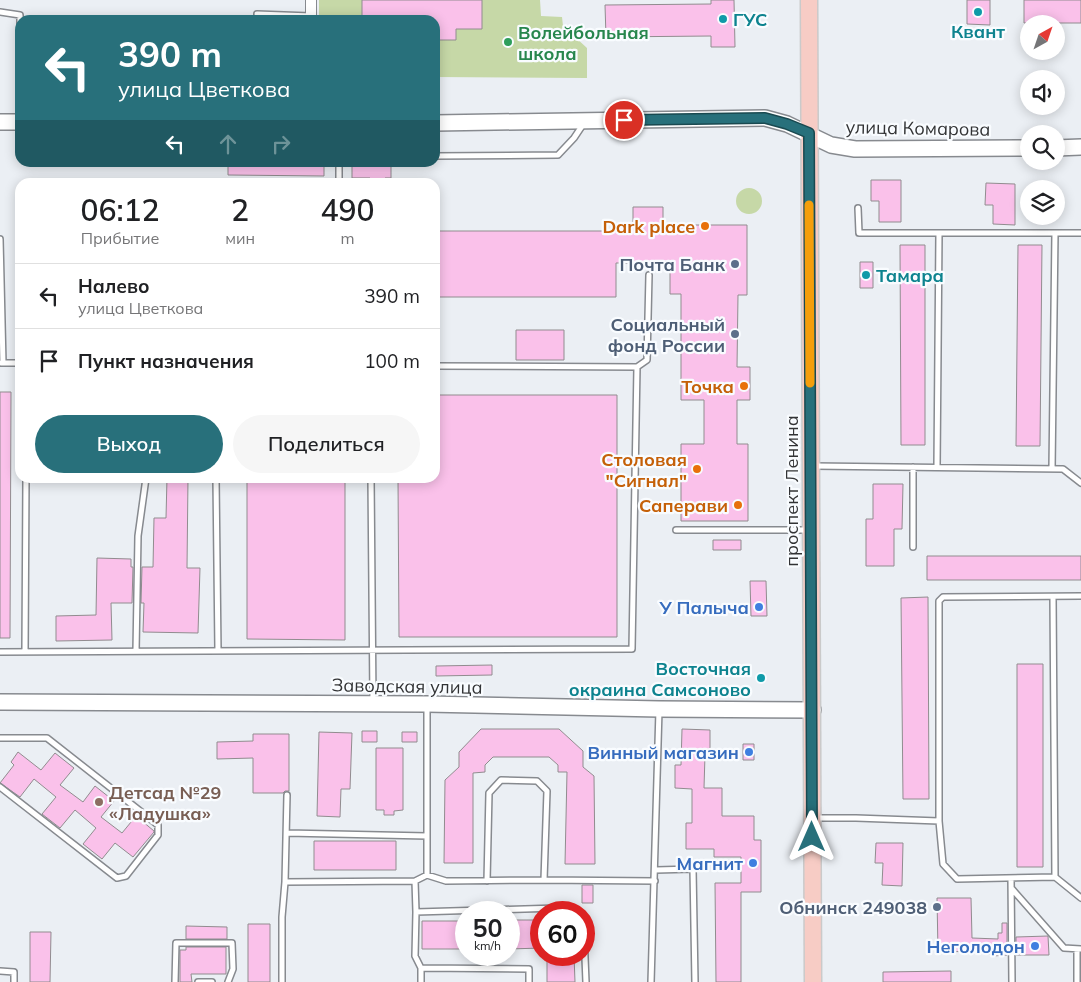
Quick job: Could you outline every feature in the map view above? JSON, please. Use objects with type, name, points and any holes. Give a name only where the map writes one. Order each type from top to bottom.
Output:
[{"type":"main road","name":"проспект Ленина","points":[[809,0],[814,982]]},
{"type":"street","points":[[311,0],[311,15]]},
{"type":"street","name":"улица Комарова","points":[[440,123],[765,118],[809,133],[831,145],[855,148],[1020,148]]},
{"type":"street","points":[[0,122],[15,122]]},
{"type":"street","points":[[1065,148],[1081,148]]},
{"type":"street","name":"Заводская улица","points":[[0,702],[427,704],[813,710]]},
{"type":"lane","points":[[0,12],[20,15]]},
{"type":"lane","points":[[257,14],[270,15]]},
{"type":"lane","points":[[440,156],[558,155],[574,138],[586,121]]},
{"type":"lane","points":[[858,208],[859,233],[1081,233]]},
{"type":"lane","points":[[937,467],[939,233]]},
{"type":"lane","points":[[1052,469],[1055,233]]},
{"type":"lane","points":[[0,239],[1,363],[15,363]]},
{"type":"lane","points":[[440,366],[637,367],[647,360],[649,275]]},
{"type":"lane","points":[[0,652],[632,649],[637,367]]},
{"type":"lane","points":[[811,466],[1063,469],[1081,483]]},
{"type":"lane","points":[[913,467],[913,547]]},
{"type":"lane","points":[[25,652],[26,483]]},
{"type":"lane","points":[[136,651],[138,536],[145,483]]},
{"type":"lane","points":[[216,483],[218,651]]},
{"type":"lane","points":[[371,483],[373,704]]},
{"type":"lane","points":[[676,530],[811,530]]},
{"type":"lane","points":[[1081,596],[943,597],[939,601],[939,821],[943,864],[957,879],[1055,877],[1081,898]]},
{"type":"lane","points":[[1053,597],[1055,877]]},
{"type":"lane","points":[[427,704],[427,875]]},
{"type":"lane","points":[[651,982],[656,870],[659,709]]},
{"type":"lane","points":[[0,738],[47,738],[158,825],[158,835],[126,876],[117,878],[0,788]]},
{"type":"lane","points":[[487,881],[489,794],[501,780],[537,780],[547,791],[544,880]]},
{"type":"lane","points":[[282,982],[282,917],[288,796]]},
{"type":"lane","points":[[812,818],[939,821]]},
{"type":"lane","points":[[287,833],[427,836]]},
{"type":"lane","points":[[656,870],[693,869],[695,982]]},
{"type":"lane","points":[[285,882],[415,881],[427,875],[446,881],[655,881]]},
{"type":"lane","points":[[1011,878],[1012,982]]},
{"type":"lane","points":[[415,881],[415,956],[421,968],[421,982]]},
{"type":"lane","points":[[1011,889],[1064,948],[1079,949],[1077,982]]},
{"type":"lane","points":[[416,912],[530,909]]},
{"type":"lane","points":[[176,982],[176,943],[232,942],[233,969],[228,982]]},
{"type":"lane","points":[[585,966],[586,982]]},
{"type":"lane","points":[[421,968],[529,969],[529,982]]},
{"type":"lane","points":[[0,971],[14,972],[14,982]]},
{"type":"lane","points":[[198,982],[212,982]]},
{"type":"green space","name":"Волейбольная школа","points":[[319,0],[540,0],[541,16],[562,17],[564,35],[575,37],[587,48],[587,78],[440,77],[440,15],[319,15]]},
{"type":"green space","points":[[749,188],[758,192],[762,201],[758,210],[749,214],[740,210],[736,201],[740,192]]},
{"type":"building","points":[[362,0],[482,0],[482,29],[456,29],[456,40],[440,40],[440,15],[362,15]]},
{"type":"building","points":[[711,0],[734,0],[735,47],[711,47],[711,36],[606,37],[605,5],[711,4]]},
{"type":"building","name":"Квант","points":[[967,0],[990,0],[990,25],[967,24]]},
{"type":"building","points":[[1024,0],[1081,0],[1081,23],[1065,23],[1065,15],[1024,15]]},
{"type":"building","points":[[228,167],[324,167],[324,176],[228,175]]},
{"type":"building","points":[[352,167],[391,167],[391,178],[352,178]]},
{"type":"building","points":[[871,180],[901,180],[901,222],[879,222],[879,201],[871,201]]},
{"type":"building","points":[[986,183],[1015,184],[1015,225],[993,224],[993,205],[985,205]]},
{"type":"building","points":[[633,207],[663,207],[663,225],[747,225],[747,295],[738,295],[737,367],[750,367],[750,400],[737,400],[737,444],[748,444],[748,521],[681,521],[681,444],[704,444],[704,400],[681,400],[681,294],[670,294],[670,263],[616,263],[616,297],[440,297],[440,231],[616,231],[616,225],[633,225]]},
{"type":"building","points":[[900,245],[925,245],[925,445],[901,445]]},
{"type":"building","points":[[1018,245],[1042,245],[1040,446],[1016,446]]},
{"type":"building","name":"Тамара","points":[[860,262],[873,262],[873,288],[860,288]]},
{"type":"building","points":[[516,330],[564,330],[564,360],[516,360]]},
{"type":"building","points":[[0,392],[11,392],[10,638],[0,638]]},
{"type":"building","points":[[440,395],[617,395],[617,637],[399,637],[398,483],[440,483]]},
{"type":"building","points":[[167,483],[188,483],[187,568],[200,568],[198,633],[143,632],[144,603],[141,603],[142,567],[153,567],[154,518],[166,518]]},
{"type":"building","points":[[247,483],[345,483],[345,640],[247,639]]},
{"type":"building","points":[[873,484],[903,484],[902,529],[894,529],[894,566],[866,566],[866,519],[873,519]]},
{"type":"building","points":[[713,540],[741,540],[741,550],[713,550]]},
{"type":"building","points":[[927,556],[1081,556],[1081,580],[927,580]]},
{"type":"building","points":[[97,558],[131,559],[131,567],[133,567],[132,603],[111,603],[112,640],[56,641],[56,616],[96,615]]},
{"type":"building","points":[[750,581],[766,581],[767,616],[751,616]]},
{"type":"building","points":[[928,597],[929,799],[903,799],[901,598]]},
{"type":"building","points":[[1017,664],[1043,664],[1043,867],[1017,867]]},
{"type":"building","points":[[492,665],[492,675],[436,676],[436,666]]},
{"type":"building","points":[[481,729],[559,729],[583,751],[583,767],[594,776],[595,864],[565,864],[567,772],[558,772],[558,765],[549,757],[493,757],[485,765],[485,772],[473,773],[473,863],[444,863],[445,780],[459,767],[459,752]]},
{"type":"building","points":[[682,729],[710,730],[710,755],[705,755],[704,788],[722,788],[722,816],[754,816],[754,840],[761,840],[761,892],[741,892],[741,982],[716,982],[715,883],[741,883],[741,857],[714,857],[714,849],[686,849],[686,823],[692,823],[692,789],[675,788],[675,765],[681,765]]},
{"type":"building","points":[[362,731],[377,731],[377,742],[362,742]]},
{"type":"building","points":[[319,732],[352,733],[350,789],[341,789],[340,817],[317,816]]},
{"type":"building","points":[[402,732],[417,732],[417,742],[402,742]]},
{"type":"building","points":[[253,734],[289,734],[289,791],[283,793],[253,793],[253,758],[217,759],[217,742],[253,741]]},
{"type":"building","name":"Винный магазин","points":[[743,744],[754,744],[754,760],[743,760]]},
{"type":"building","points":[[376,748],[403,748],[403,810],[394,811],[394,815],[384,815],[384,810],[376,810]]},
{"type":"building","points":[[18,752],[41,770],[55,753],[74,768],[60,785],[83,802],[95,786],[114,801],[101,817],[122,833],[136,816],[154,832],[133,857],[115,843],[102,859],[83,844],[96,828],[75,810],[60,828],[42,814],[56,797],[34,779],[20,797],[0,783],[14,765],[11,762]]},
{"type":"building","points":[[314,841],[396,841],[396,870],[314,870]]},
{"type":"building","points":[[876,843],[903,843],[902,886],[882,885],[883,863],[875,863]]},
{"type":"building","points":[[582,885],[593,885],[593,901],[582,901]]},
{"type":"building","points":[[937,898],[971,898],[972,938],[998,939],[998,933],[1002,933],[1002,923],[1007,923],[1007,955],[993,956],[993,954],[985,954],[985,951],[938,952]]},
{"type":"building","points":[[520,920],[530,920],[530,948],[520,949]]},
{"type":"building","points":[[422,921],[455,921],[455,949],[422,949]]},
{"type":"building","points":[[248,924],[270,924],[270,982],[248,982]]},
{"type":"building","points":[[186,926],[227,927],[227,939],[186,939]]},
{"type":"building","points":[[30,932],[51,932],[50,982],[30,982]]},
{"type":"building","name":"Неголодон","points":[[1048,936],[1049,955],[1016,955],[1016,937]]},
{"type":"building","points":[[186,947],[226,947],[226,974],[191,974],[192,982],[180,982],[180,950],[186,950]]},
{"type":"building","points":[[547,966],[574,966],[575,982],[547,982]]},
{"type":"building","points":[[951,971],[951,982],[883,982],[883,972]]},
{"type":"slow traffic","points":[[809,205],[810,383]]},
{"type":"place","name":"Квант","points":[[978,12]]},
{"type":"place","name":"ГУС","points":[[723,19]]},
{"type":"place","name":"Волейбольная школа","points":[[508,42]]},
{"type":"place","name":"Dark place","points":[[705,226]]},
{"type":"place","name":"Почта Банк","points":[[735,264]]},
{"type":"place","name":"Тамара","points":[[866,275]]},
{"type":"place","name":"Социальный фонд России","points":[[735,334]]},
{"type":"place","name":"Точка","points":[[744,386]]},
{"type":"place","name":"Столовая \"Сигнал\"","points":[[697,469]]},
{"type":"place","name":"Саперави","points":[[738,505]]},
{"type":"place","name":"У Палыча","points":[[759,607]]},
{"type":"place","name":"Восточная окраина Самсоново","points":[[761,678]]},
{"type":"place","name":"Винный магазин","points":[[749,752]]},
{"type":"place","name":"Детсад №29 «Ладушка»","points":[[99,802]]},
{"type":"place","name":"Магнит","points":[[753,863]]},
{"type":"place","name":"Обнинск 249038","points":[[937,907]]},
{"type":"place","name":"Неголодон","points":[[1035,946]]},
{"type":"route","points":[[624,120],[765,118],[809,133],[812,837]]}]
